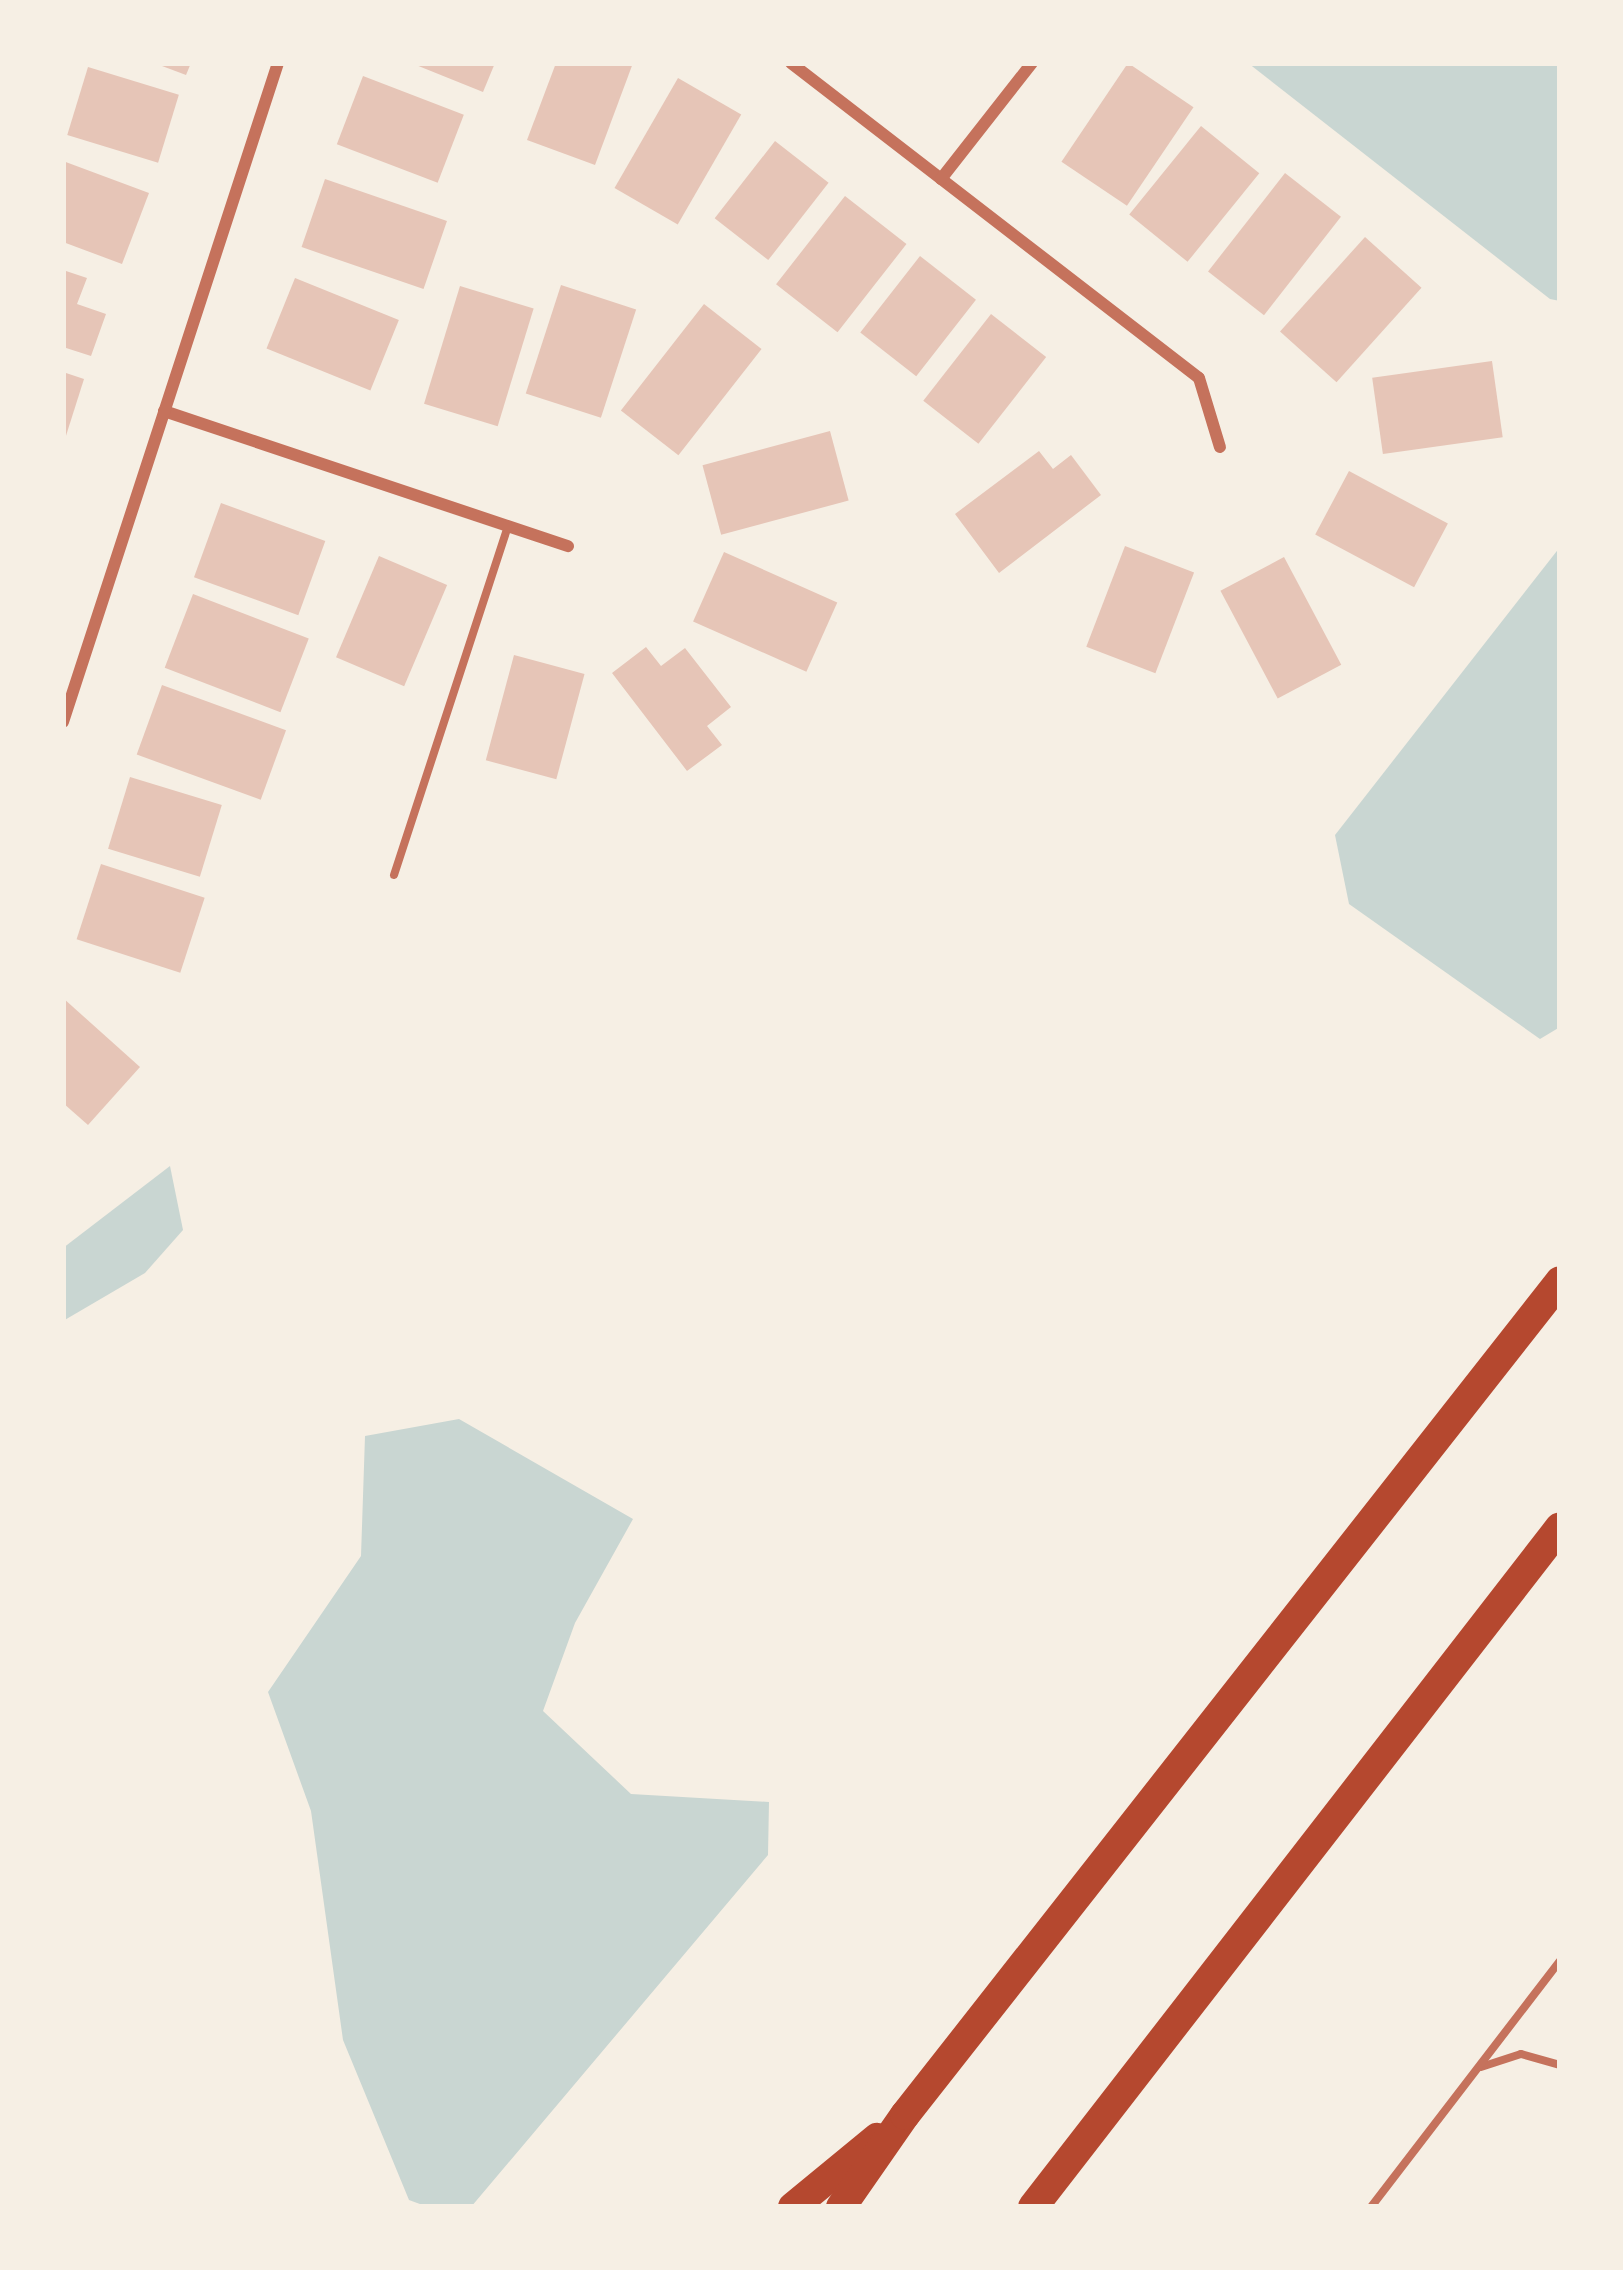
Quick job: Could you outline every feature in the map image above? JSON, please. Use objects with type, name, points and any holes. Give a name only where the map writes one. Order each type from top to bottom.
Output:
[{"type":"highway","points":[[842,2207],[905,2115],[1560,1280]]},
{"type":"highway","points":[[1033,2207],[1560,1527]]},
{"type":"highway","points":[[793,2207],[905,2115]]},
{"type":"street","points":[[63,722],[278,63]]},
{"type":"street","points":[[791,63],[1198,378],[1220,447]]},
{"type":"street","points":[[941,179],[1032,63]]},
{"type":"street","points":[[164,411],[568,546]]},
{"type":"lane","points":[[394,875],[508,527]]},
{"type":"lane","points":[[1371,2207],[1560,1961]]},
{"type":"lane","points":[[1478,2068],[1521,2054],[1560,2065]]},
{"type":"shaded area","points":[[1248,63],[1560,63],[1560,301],[1550,299]]},
{"type":"shaded area","points":[[1560,547],[1560,1027],[1540,1039],[1349,904],[1335,835]]},
{"type":"shaded area","points":[[170,1166],[183,1230],[145,1273],[63,1321],[63,1248]]},
{"type":"shaded area","points":[[459,1419],[633,1519],[575,1623],[543,1711],[631,1794],[769,1802],[768,1855],[471,2207],[428,2207],[409,2200],[343,2040],[311,1811],[268,1692],[361,1556],[365,1436]]},
{"type":"building","points":[[154,63],[191,63],[186,75]]},
{"type":"building","points":[[411,63],[495,63],[483,92]]},
{"type":"building","points":[[556,63],[633,63],[595,165],[527,140]]},
{"type":"building","points":[[1128,63],[1193,107],[1127,206],[1061,162]]},
{"type":"building","points":[[88,67],[179,95],[158,163],[67,135]]},
{"type":"building","points":[[363,76],[464,115],[438,183],[337,144]]},
{"type":"building","points":[[678,78],[741,114],[678,224],[614,188]]},
{"type":"building","points":[[1201,126],[1259,173],[1188,262],[1129,215]]},
{"type":"building","points":[[775,141],[829,183],[768,260],[715,218]]},
{"type":"building","points":[[63,161],[149,193],[122,264],[63,242]]},
{"type":"building","points":[[1285,173],[1341,217],[1264,315],[1208,272]]},
{"type":"building","points":[[325,179],[447,221],[424,289],[302,247]]},
{"type":"building","points":[[845,196],[906,244],[838,332],[776,284]]},
{"type":"building","points":[[1365,237],[1421,288],[1336,382],[1280,331]]},
{"type":"building","points":[[920,256],[976,300],[916,376],[860,332]]},
{"type":"building","points":[[63,270],[87,278],[77,304],[106,314],[91,356],[63,347]]},
{"type":"building","points":[[295,278],[399,320],[370,390],[267,348]]},
{"type":"building","points":[[561,285],[636,309],[601,418],[526,393]]},
{"type":"building","points":[[460,286],[534,309],[498,426],[424,404]]},
{"type":"building","points":[[704,304],[762,349],[678,455],[621,410]]},
{"type":"building","points":[[991,314],[1046,357],[978,444],[923,401]]},
{"type":"building","points":[[1492,361],[1503,437],[1383,454],[1372,378]]},
{"type":"building","points":[[63,372],[84,379],[64,442],[63,442]]},
{"type":"building","points":[[830,431],[849,501],[721,535],[702,465]]},
{"type":"building","points":[[1039,451],[1053,469],[1071,455],[1101,495],[999,573],[955,514]]},
{"type":"building","points":[[1349,471],[1448,524],[1414,587],[1315,535]]},
{"type":"building","points":[[221,503],[325,541],[298,615],[194,577]]},
{"type":"building","points":[[1125,546],[1194,573],[1155,673],[1086,647]]},
{"type":"building","points":[[724,552],[837,602],[806,672],[693,621]]},
{"type":"building","points":[[379,556],[447,585],[404,686],[336,657]]},
{"type":"building","points":[[1284,557],[1341,665],[1278,699],[1220,591]]},
{"type":"building","points":[[193,594],[309,638],[280,712],[165,668]]},
{"type":"building","points":[[646,647],[661,666],[685,648],[731,707],[707,726],[722,745],[687,771],[612,673]]},
{"type":"building","points":[[514,655],[585,674],[556,779],[486,760]]},
{"type":"building","points":[[162,685],[286,730],[261,800],[137,755]]},
{"type":"building","points":[[130,777],[222,805],[200,877],[108,849]]},
{"type":"building","points":[[101,864],[205,898],[180,973],[77,939]]},
{"type":"building","points":[[63,998],[140,1067],[88,1125],[63,1103]]}]
